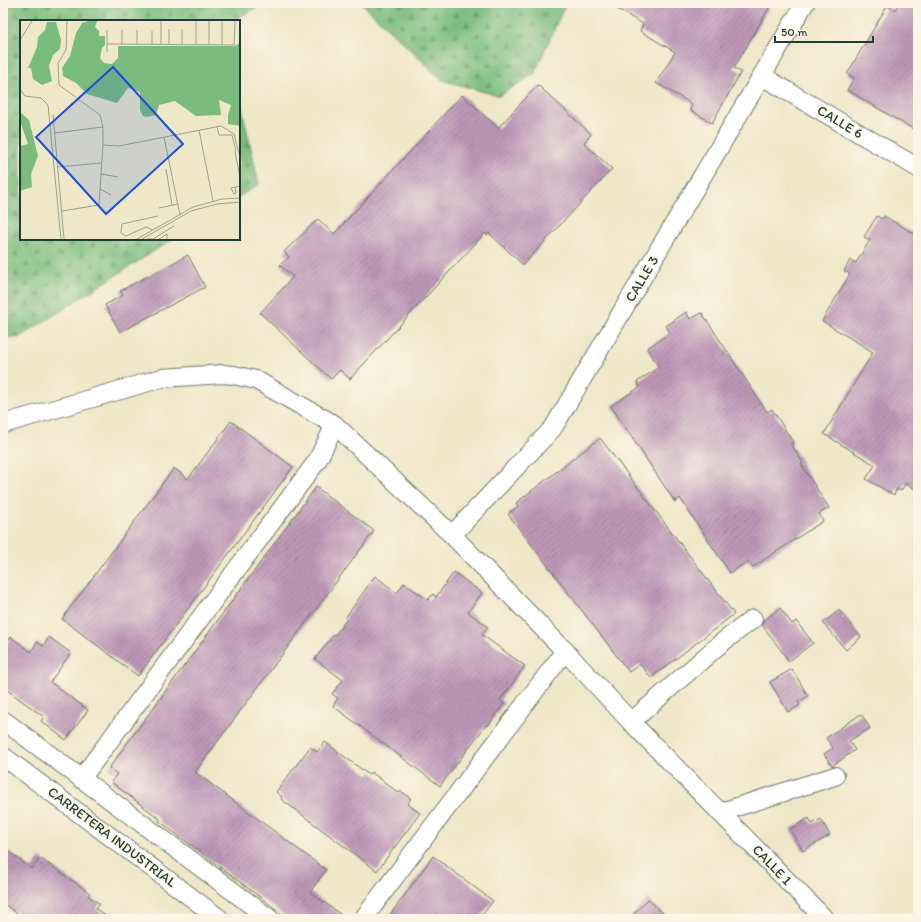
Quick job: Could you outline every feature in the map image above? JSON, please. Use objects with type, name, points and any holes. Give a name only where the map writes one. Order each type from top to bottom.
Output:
[{"type":"street","name":"CALLE 3","points":[[452,535],[553,428],[805,3]]},
{"type":"street","name":"CALLE 6","points":[[762,76],[918,168]]},
{"type":"street","name":"CALLE 1","points":[[3,424],[162,378],[223,374],[256,380],[335,426],[452,535],[566,651],[631,722],[823,917],[823,919]]},
{"type":"street","points":[[81,779],[317,461],[335,426]]},
{"type":"street","points":[[631,722],[720,644],[753,619]]},
{"type":"street","points":[[363,919],[566,651]]},
{"type":"street","points":[[3,720],[270,919]]},
{"type":"street","name":"CARRETERA INDUSTRIAL","points":[[3,756],[220,919]]},
{"type":"street","points":[[721,812],[835,776]]},
{"type":"green space","points":[[3,3],[265,3],[234,20],[20,20],[20,240],[171,240],[18,338],[3,337]]},
{"type":"green space","points":[[361,3],[566,3],[534,74],[499,96],[442,80]]},
{"type":"green space","points":[[240,99],[259,184],[240,196]]},
{"type":"building","points":[[607,3],[772,3],[734,68],[741,72],[712,123],[690,110],[692,104],[656,83],[675,52],[640,31],[643,24]]},
{"type":"building","points":[[899,3],[918,3],[918,132],[847,90],[854,78],[847,74],[887,6],[895,10]]},
{"type":"building","points":[[538,85],[591,134],[584,143],[612,169],[523,265],[489,233],[487,235],[485,233],[350,379],[340,370],[331,379],[260,313],[293,277],[280,265],[289,257],[284,252],[318,219],[334,234],[462,95],[498,128]]},
{"type":"building","points":[[877,216],[882,219],[884,216],[918,236],[918,491],[906,483],[901,491],[897,489],[894,495],[866,479],[875,465],[824,434],[873,352],[822,321],[850,274],[844,271],[850,260],[856,263],[870,240],[864,237]]},
{"type":"building","points":[[188,255],[205,287],[120,332],[105,305],[123,295],[120,291]]},
{"type":"building","points":[[686,312],[690,319],[702,313],[767,412],[772,409],[793,442],[791,444],[803,463],[801,464],[829,508],[819,514],[823,521],[753,567],[748,561],[730,573],[680,498],[675,502],[611,406],[640,387],[637,382],[659,367],[647,348],[670,333],[666,326]]},
{"type":"building","points":[[231,421],[293,467],[138,676],[62,619],[174,468],[188,479]]},
{"type":"building","points":[[600,438],[734,614],[651,678],[640,664],[629,672],[508,514],[518,506],[516,503]]},
{"type":"building","points":[[316,487],[374,531],[195,772],[326,870],[310,892],[347,919],[289,919],[159,821],[160,819],[111,782],[117,774],[109,768]]},
{"type":"building","points":[[454,572],[482,593],[468,612],[488,627],[482,635],[525,666],[500,700],[504,703],[488,726],[486,725],[440,786],[333,706],[338,698],[332,694],[343,680],[315,659],[347,619],[345,618],[375,576],[397,593],[404,583],[428,600],[433,594],[436,597]]},
{"type":"building","points":[[780,608],[792,624],[796,621],[813,643],[789,661],[762,625],[763,621]]},
{"type":"building","points":[[839,610],[861,637],[846,650],[823,623]]},
{"type":"building","points":[[11,637],[31,652],[37,642],[43,646],[49,637],[71,653],[50,682],[88,710],[66,740],[41,721],[44,717],[3,687],[3,648]]},
{"type":"building","points":[[792,669],[808,696],[798,702],[800,705],[788,712],[770,682]]},
{"type":"building","points":[[861,714],[870,728],[849,741],[855,750],[832,766],[824,754],[833,748],[826,738]]},
{"type":"building","points":[[325,742],[369,775],[371,772],[399,793],[401,791],[411,799],[407,804],[420,813],[377,871],[281,799],[282,797],[276,792],[310,747],[317,752]]},
{"type":"building","points":[[809,818],[812,824],[821,819],[830,835],[803,851],[790,829]]},
{"type":"building","points":[[3,847],[32,869],[40,858],[90,893],[88,896],[100,904],[96,909],[110,919],[24,919],[3,903]]},
{"type":"building","points":[[433,856],[493,901],[479,919],[387,919]]},
{"type":"building","points":[[648,899],[669,919],[629,919]]}]
